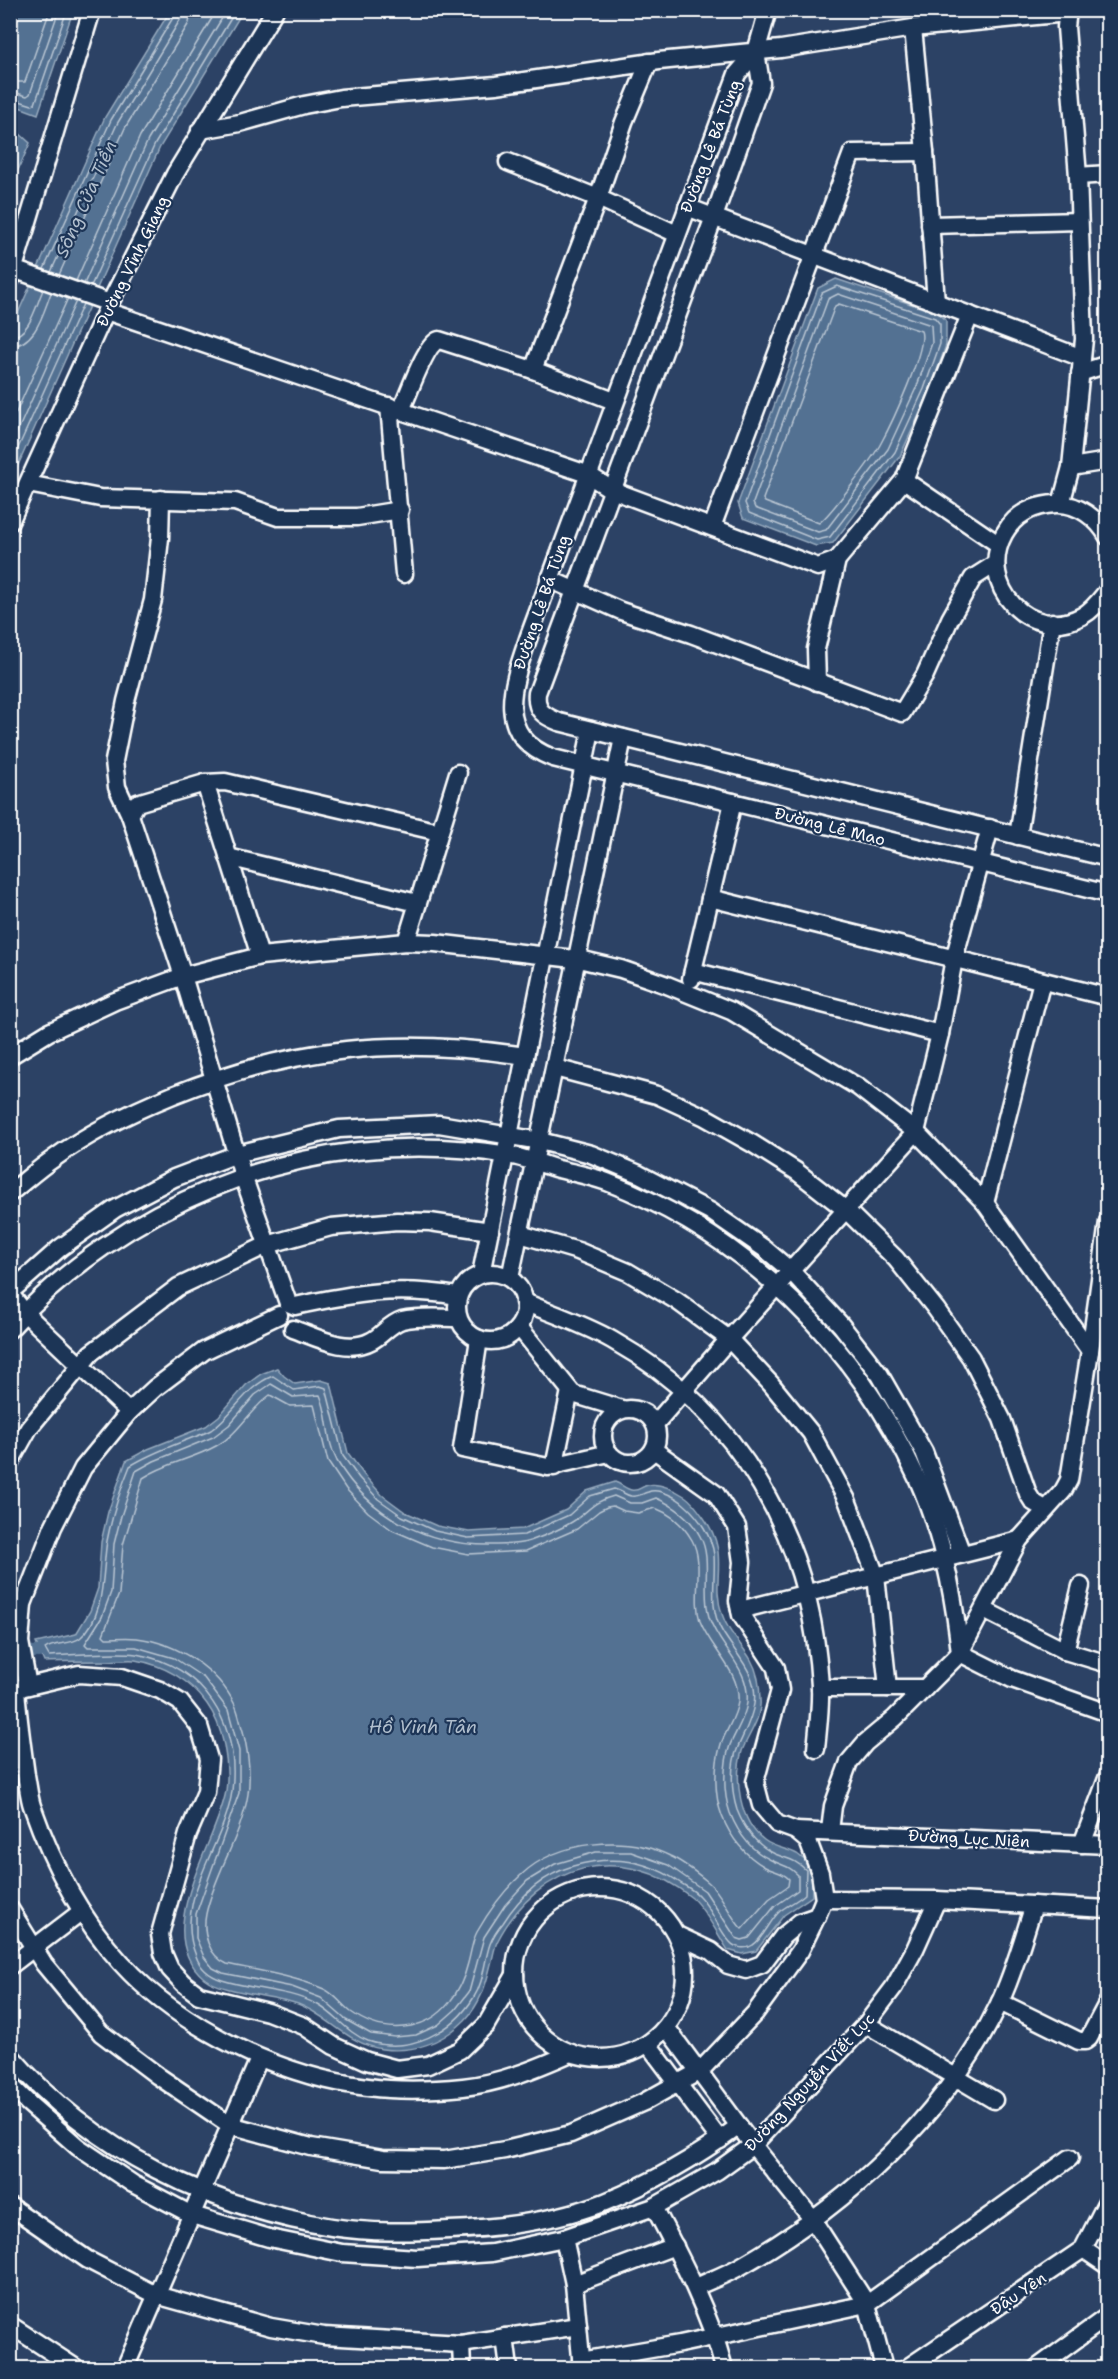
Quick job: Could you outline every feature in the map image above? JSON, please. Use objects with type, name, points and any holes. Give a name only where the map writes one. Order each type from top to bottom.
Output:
[{"type":"street","points":[[15,273],[92,10]]},
{"type":"street","name":"Đường Vĩnh Giang","points":[[10,522],[104,304],[200,130],[275,10]]},
{"type":"street","points":[[756,52],[768,10]]},
{"type":"street","points":[[200,130],[240,123],[304,105],[341,98],[496,85],[649,62],[756,52],[913,28],[1067,12],[1084,339],[1071,467],[1061,504]]},
{"type":"street","points":[[913,28],[936,302]]},
{"type":"street","name":"Đường Lê Bá Tùng","points":[[513,683],[587,474],[737,74],[756,52]]},
{"type":"street","name":"Đường Lê Bá Tùng","points":[[591,730],[547,718],[539,711],[537,693],[714,217],[761,83],[756,52]]},
{"type":"street","points":[[533,370],[624,122],[649,62]]},
{"type":"street","points":[[712,527],[852,153],[925,153]]},
{"type":"street","points":[[508,162],[598,198],[677,234]]},
{"type":"street","points":[[1077,176],[1107,174]]},
{"type":"street","points":[[687,207],[970,315],[1081,366],[1107,364]]},
{"type":"street","points":[[930,225],[1079,221]]},
{"type":"street","points":[[10,251],[15,273]]},
{"type":"street","points":[[15,273],[587,474],[612,490],[818,567],[837,560]]},
{"type":"street","points":[[817,682],[816,649],[837,560],[904,480],[970,315]]},
{"type":"street","points":[[404,574],[395,408],[434,342],[437,340],[533,370],[614,401]]},
{"type":"street","points":[[1071,467],[1107,460]]},
{"type":"street","points":[[904,480],[998,544]]},
{"type":"street","points":[[28,484],[93,497],[235,502],[278,516],[357,517],[400,510]]},
{"type":"street","points":[[161,499],[160,538],[153,600],[126,701],[114,761],[117,787],[130,815],[183,976],[243,1176],[286,1301],[292,1306],[351,1294],[389,1290],[422,1291],[458,1296]]},
{"type":"street","points":[[1107,537],[1095,519],[1080,509],[1061,504],[1041,505],[1023,513],[1008,526],[998,544],[995,564],[999,584],[1009,601],[1024,614],[1043,622],[1063,622],[1082,616],[1097,604],[1107,590]]},
{"type":"street","points":[[549,579],[621,611],[690,634],[902,713],[925,675],[950,619],[972,578],[995,564]]},
{"type":"street","points":[[1018,836],[1052,622]]},
{"type":"street","name":"Đường Lê Mao","points":[[513,683],[512,707],[521,735],[533,748],[554,758],[1107,894]]},
{"type":"street","points":[[481,1274],[591,730],[1107,858]]},
{"type":"street","points":[[510,1278],[623,738]]},
{"type":"street","points":[[406,942],[458,773]]},
{"type":"street","points":[[130,815],[137,803],[205,783],[235,784],[439,832]]},
{"type":"street","points":[[205,783],[260,956]]},
{"type":"street","points":[[688,993],[733,802]]},
{"type":"street","points":[[656,1424],[916,1132],[940,1034],[954,959],[990,828]]},
{"type":"street","points":[[228,857],[417,903]]},
{"type":"street","points":[[710,898],[1107,997]]},
{"type":"street","points":[[10,1056],[49,1032],[115,1001],[183,976],[260,956],[406,942],[493,948],[621,969],[731,1011],[858,1087],[916,1132],[986,1203],[1090,1351]]},
{"type":"street","points":[[693,971],[940,1034]]},
{"type":"street","points":[[986,1203],[1042,981]]},
{"type":"street","points":[[10,1193],[53,1159],[122,1116],[214,1078],[258,1065],[348,1048],[394,1046],[440,1046],[525,1056]]},
{"type":"street","points":[[555,1068],[657,1095],[705,1117],[796,1172],[846,1210],[896,1259],[971,1358],[1002,1419],[1028,1494],[1034,1502],[1045,1509]]},
{"type":"street","points":[[129,1412],[26,1314],[10,1293],[60,1248],[115,1209],[174,1178],[237,1154],[339,1129],[439,1124],[540,1141],[591,1154],[639,1174],[710,1210],[765,1249],[791,1271],[841,1325],[880,1376],[924,1452],[962,1554]]},
{"type":"street","points":[[10,1329],[63,1278],[119,1236],[179,1202],[243,1176],[296,1161],[349,1152],[403,1148],[457,1149],[505,1155],[606,1182],[667,1209],[725,1244],[778,1285],[834,1344],[881,1409],[918,1482],[944,1559],[953,1600],[960,1653]]},
{"type":"street","points":[[10,1462],[29,1428],[91,1353],[178,1287],[267,1245],[299,1235],[364,1223],[430,1222],[490,1231]]},
{"type":"street","points":[[830,1831],[833,1806],[849,1762],[865,1743],[895,1718],[960,1653],[1019,1540],[1045,1509],[1064,1491],[1069,1480],[1090,1351],[1105,1255],[1107,1222]]},
{"type":"street","points":[[520,1234],[578,1251],[628,1272],[677,1301],[729,1340],[771,1384],[811,1433],[847,1500],[876,1576],[888,1688]]},
{"type":"street","points":[[491,1272],[510,1278],[518,1286],[524,1302],[524,1317],[519,1327],[502,1340],[479,1339],[463,1327],[458,1318],[456,1307],[463,1286],[481,1274],[491,1272]]},
{"type":"street","points":[[524,1302],[611,1340],[645,1361],[683,1391],[723,1428],[751,1467],[775,1510],[794,1554],[806,1594],[815,1637],[820,1688],[816,1749]]},
{"type":"street","points":[[279,1315],[204,1351],[155,1388],[129,1412],[83,1468],[53,1527],[23,1604],[16,1636],[20,1684],[20,1735],[31,1804],[63,1878],[82,1911],[122,1964],[173,2011],[259,2058],[331,2080],[368,2087],[406,2089],[464,2087],[501,2079],[533,2070],[571,2053]]},
{"type":"street","points":[[293,1329],[333,1343],[362,1345],[372,1341],[394,1323],[403,1320],[458,1318]]},
{"type":"street","points":[[519,1327],[573,1394],[622,1409],[642,1410],[656,1424],[658,1437],[654,1450],[645,1459],[632,1463],[619,1461],[609,1452],[604,1441],[604,1427],[611,1416],[622,1409]]},
{"type":"street","points":[[479,1339],[462,1449],[554,1467],[609,1452]]},
{"type":"street","points":[[554,1467],[570,1391]]},
{"type":"street","points":[[10,1909],[44,1965],[101,2033],[158,2076],[230,2125],[311,2147],[383,2159],[444,2160],[505,2150],[571,2134],[645,2102],[700,2071],[755,2013],[800,1951],[824,1899],[820,1873],[808,1841],[796,1831],[777,1824],[761,1805],[754,1782],[780,1690],[776,1668],[740,1610],[738,1601],[742,1562],[737,1527],[716,1494],[654,1450]]},
{"type":"street","points":[[740,1610],[1019,1540]]},
{"type":"street","points":[[1065,1651],[1081,1586]]},
{"type":"street","points":[[984,1610],[1065,1651],[1107,1664]]},
{"type":"street","points":[[960,1653],[1012,1679],[1107,1713]]},
{"type":"street","points":[[20,1684],[79,1674],[122,1677],[160,1690],[180,1702],[199,1726],[209,1759],[206,1792],[188,1834],[160,1934],[163,1953],[170,1969],[199,1995],[268,2012],[304,2026],[334,2046],[367,2061],[397,2069],[428,2065],[460,2050],[486,2025],[515,1975]]},
{"type":"street","points":[[820,1688],[925,1688]]},
{"type":"street","points":[[1082,1844],[1107,1776]]},
{"type":"street","name":"Đường Lục Niên","points":[[796,1831],[1107,1845]]},
{"type":"street","points":[[598,1887],[634,1894],[645,1899],[663,1915],[677,1935],[684,1959],[685,1983],[679,2007],[666,2027],[638,2050],[615,2058],[590,2058],[571,2053],[546,2039],[530,2021],[519,1999],[515,1975],[522,1939],[534,1918],[552,1902],[574,1891],[598,1887]]},
{"type":"street","points":[[824,1899],[937,1900],[1107,1909]]},
{"type":"street","name":"Đường Nguyễn Viết Lục","points":[[10,2085],[78,2147],[133,2184],[192,2215],[269,2238],[342,2253],[417,2258],[492,2253],[564,2238],[654,2207],[717,2171],[753,2145],[866,2024],[899,1978],[937,1900]]},
{"type":"street","points":[[696,2287],[739,2267],[813,2220],[843,2196],[897,2146],[927,2113],[975,2048],[1000,2002],[1034,1905]]},
{"type":"street","points":[[10,1966],[82,1911]]},
{"type":"street","points":[[677,1935],[711,1951],[728,1965],[746,1970],[762,1964],[783,1936],[800,1922],[817,1916]]},
{"type":"street","points":[[1000,2002],[1079,2041],[1089,2038],[1107,2002]]},
{"type":"street","points":[[866,2024],[994,2100]]},
{"type":"street","points":[[666,2027],[753,2145],[813,2220],[867,2304],[884,2368]]},
{"type":"street","points":[[648,2044],[720,2140]]},
{"type":"street","points":[[10,2055],[26,2073],[79,2120],[137,2160],[201,2192],[266,2213],[333,2227],[400,2232],[469,2229],[528,2222],[604,2202],[657,2177],[720,2140],[739,2126]]},
{"type":"street","points":[[125,2368],[259,2058]]},
{"type":"street","points":[[564,2238],[574,2284],[582,2365],[867,2304],[1070,2158]]},
{"type":"street","name":"Đậu Yên","points":[[907,2368],[1083,2249],[1107,2200]]},
{"type":"street","points":[[10,2206],[24,2218],[88,2260],[156,2295],[294,2332],[324,2336],[461,2344],[578,2326]]},
{"type":"street","points":[[654,2207],[696,2287],[716,2336],[724,2368]]},
{"type":"street","points":[[528,2222],[532,2245]]},
{"type":"street","points":[[574,2284],[675,2246]]},
{"type":"street","points":[[1083,2249],[1107,2266]]},
{"type":"street","points":[[1037,2368],[1107,2316]]},
{"type":"street","points":[[10,2325],[76,2368]]},
{"type":"street","points":[[505,2337],[509,2368]]},
{"type":"street","points":[[461,2344],[462,2368]]},
{"type":"water","points":[[10,11],[73,11],[38,114],[11,104]]},
{"type":"water","name":"Sông Cửa Tiền","points":[[170,11],[243,11],[160,147],[11,481],[11,329],[105,117]]},
{"type":"water","points":[[11,126],[30,143],[11,186]]},
{"type":"water","points":[[836,279],[938,313],[946,320],[946,345],[930,391],[900,456],[833,543],[816,546],[743,518],[738,503],[818,288]]},
{"type":"water","name":"Hồ Vinh Tân","points":[[277,1368],[295,1384],[321,1380],[331,1383],[348,1453],[364,1475],[382,1495],[405,1512],[437,1526],[469,1532],[523,1529],[566,1510],[587,1491],[615,1482],[634,1490],[652,1484],[662,1486],[689,1499],[696,1507],[712,1531],[717,1544],[718,1589],[722,1614],[728,1627],[751,1660],[759,1685],[759,1713],[742,1751],[740,1762],[739,1786],[744,1811],[749,1822],[764,1840],[797,1854],[812,1864],[812,1896],[784,1915],[756,1951],[742,1954],[728,1950],[697,1903],[665,1880],[638,1870],[610,1866],[584,1869],[558,1878],[535,1893],[514,1915],[497,1942],[485,1987],[470,2014],[447,2035],[416,2048],[394,2050],[370,2046],[298,2004],[223,1987],[204,1978],[189,1959],[183,1937],[184,1913],[191,1887],[226,1791],[227,1769],[224,1745],[213,1713],[200,1695],[184,1681],[146,1662],[132,1660],[44,1662],[36,1643],[76,1634],[90,1611],[98,1588],[101,1542],[108,1512],[126,1461],[148,1449],[206,1426],[219,1416],[246,1385],[261,1374]]},
{"type":"waterway","points":[[10,1651],[39,1652]]}]
